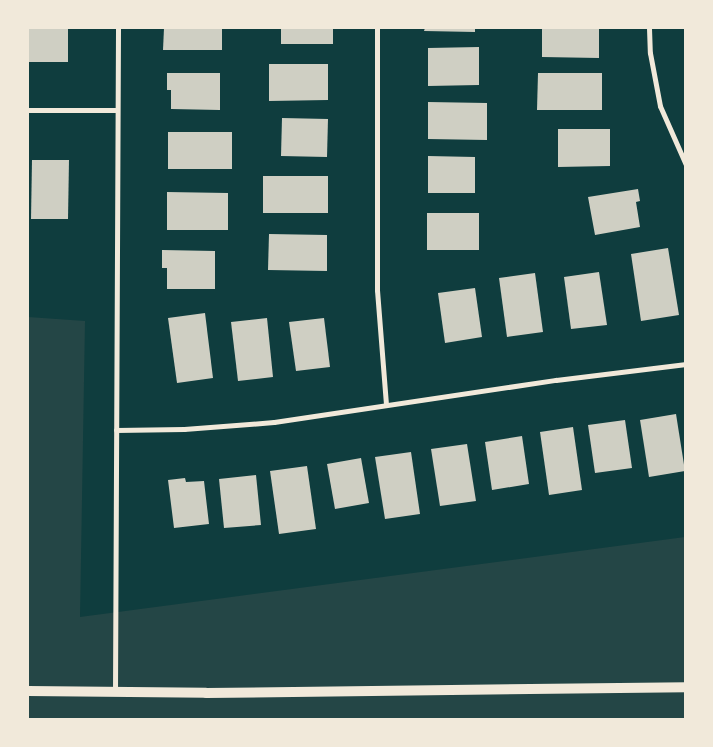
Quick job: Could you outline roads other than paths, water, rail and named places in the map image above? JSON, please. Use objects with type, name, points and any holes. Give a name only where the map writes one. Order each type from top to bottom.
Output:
[{"type":"main road","points":[[28,691],[115,693],[686,687]]},
{"type":"street","points":[[115,693],[116,110],[118,28]]},
{"type":"street","points":[[377,28],[377,290],[386,404]]},
{"type":"street","points":[[650,28],[650,53],[660,106],[686,165]]},
{"type":"street","points":[[28,110],[116,110]]},
{"type":"street","points":[[116,430],[184,429],[274,422],[386,404],[686,364]]}]
